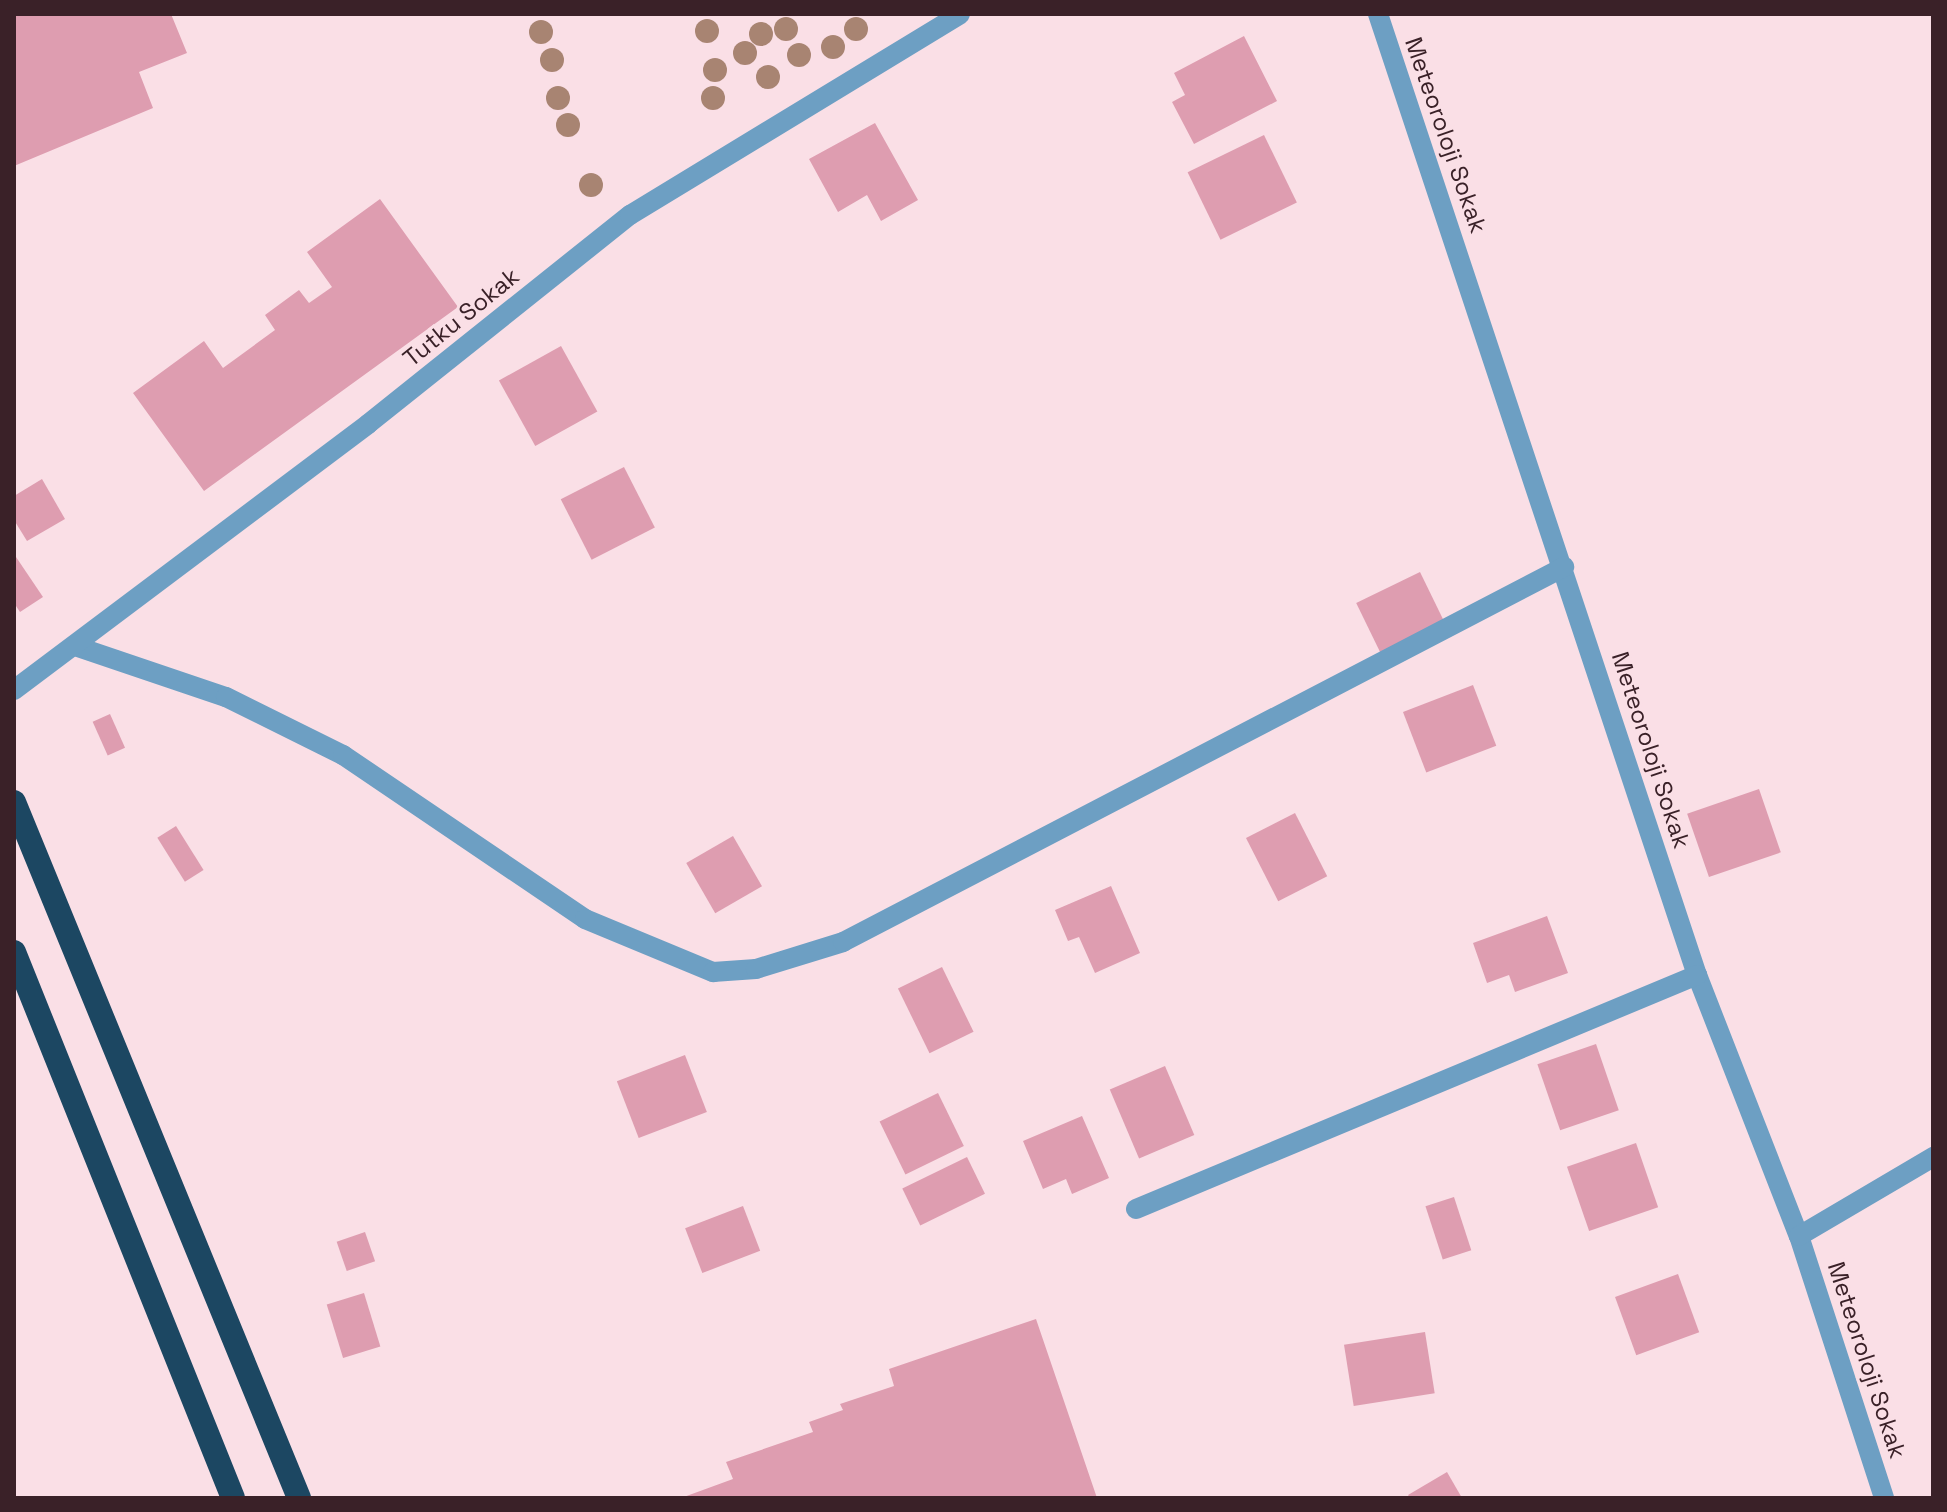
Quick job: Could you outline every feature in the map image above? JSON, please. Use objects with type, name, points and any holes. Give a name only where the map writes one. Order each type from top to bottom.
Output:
[{"type":"highway","points":[[14,802],[299,1498]]},
{"type":"highway","points":[[14,952],[233,1498]]},
{"type":"street","name":"Tutku Sokak","points":[[14,690],[75,646],[630,215],[960,14]]},
{"type":"street","name":"Meteoroloji Sokak","points":[[1378,14],[1697,975],[1799,1236],[1884,1498]]},
{"type":"street","points":[[75,646],[226,697],[343,755],[585,919],[713,972],[756,969],[843,942],[1564,567]]},
{"type":"street","points":[[1136,1209],[1697,975]]},
{"type":"street","points":[[1799,1236],[1933,1157]]},
{"type":"building","points":[[14,14],[171,14],[187,53],[139,72],[153,108],[14,166]]},
{"type":"building","points":[[1244,36],[1277,101],[1194,144],[1172,102],[1185,95],[1174,73]]},
{"type":"building","points":[[875,123],[918,200],[881,221],[867,195],[838,212],[809,159]]},
{"type":"building","points":[[1264,135],[1297,202],[1220,240],[1188,172]]},
{"type":"building","points":[[380,199],[458,307],[204,491],[133,393],[204,341],[223,368],[275,330],[265,315],[299,290],[309,303],[332,287],[307,252]]},
{"type":"building","points":[[561,346],[597,412],[535,446],[499,380]]},
{"type":"building","points":[[624,467],[655,528],[592,560],[561,499]]},
{"type":"building","points":[[42,479],[65,519],[27,541],[14,520],[14,496]]},
{"type":"building","points":[[14,554],[43,597],[20,612],[14,603]]},
{"type":"building","points":[[1420,572],[1447,628],[1383,659],[1356,603]]},
{"type":"building","points":[[1473,685],[1496,746],[1426,773],[1403,712]]},
{"type":"building","points":[[110,714],[125,748],[108,756],[93,722]]},
{"type":"building","points":[[1759,789],[1781,852],[1709,877],[1687,814]]},
{"type":"building","points":[[1295,813],[1327,876],[1278,901],[1246,838]]},
{"type":"building","points":[[176,826],[204,870],[185,882],[157,838]]},
{"type":"building","points":[[733,836],[762,886],[715,913],[686,863]]},
{"type":"building","points":[[1111,886],[1140,953],[1095,973],[1079,937],[1068,941],[1055,910]]},
{"type":"building","points":[[1547,916],[1568,973],[1515,992],[1509,975],[1487,983],[1473,943]]},
{"type":"building","points":[[942,967],[974,1032],[930,1053],[898,988]]},
{"type":"building","points":[[1596,1044],[1619,1110],[1560,1130],[1537,1064]]},
{"type":"building","points":[[685,1055],[707,1112],[639,1138],[617,1081]]},
{"type":"building","points":[[1165,1066],[1194,1135],[1139,1158],[1110,1089]]},
{"type":"building","points":[[938,1093],[964,1146],[905,1175],[880,1121]]},
{"type":"building","points":[[1082,1116],[1109,1178],[1072,1194],[1066,1179],[1043,1189],[1023,1141]]},
{"type":"building","points":[[1636,1143],[1658,1207],[1589,1231],[1567,1167]]},
{"type":"building","points":[[967,1157],[985,1194],[920,1225],[902,1189]]},
{"type":"building","points":[[1454,1197],[1471,1250],[1443,1260],[1425,1206]]},
{"type":"building","points":[[743,1206],[760,1251],[702,1273],[685,1228]]},
{"type":"building","points":[[365,1232],[375,1261],[347,1271],[337,1242]]},
{"type":"building","points":[[1678,1274],[1699,1332],[1636,1355],[1615,1297]]},
{"type":"building","points":[[364,1293],[380,1347],[343,1358],[327,1304]]},
{"type":"building","points":[[1036,1319],[1097,1498],[681,1498],[733,1479],[726,1462],[813,1432],[809,1422],[843,1410],[840,1404],[894,1386],[889,1369]]},
{"type":"building","points":[[1425,1332],[1435,1393],[1354,1406],[1344,1345]]},
{"type":"building","points":[[1447,1472],[1462,1498],[1410,1498],[1408,1495]]}]
